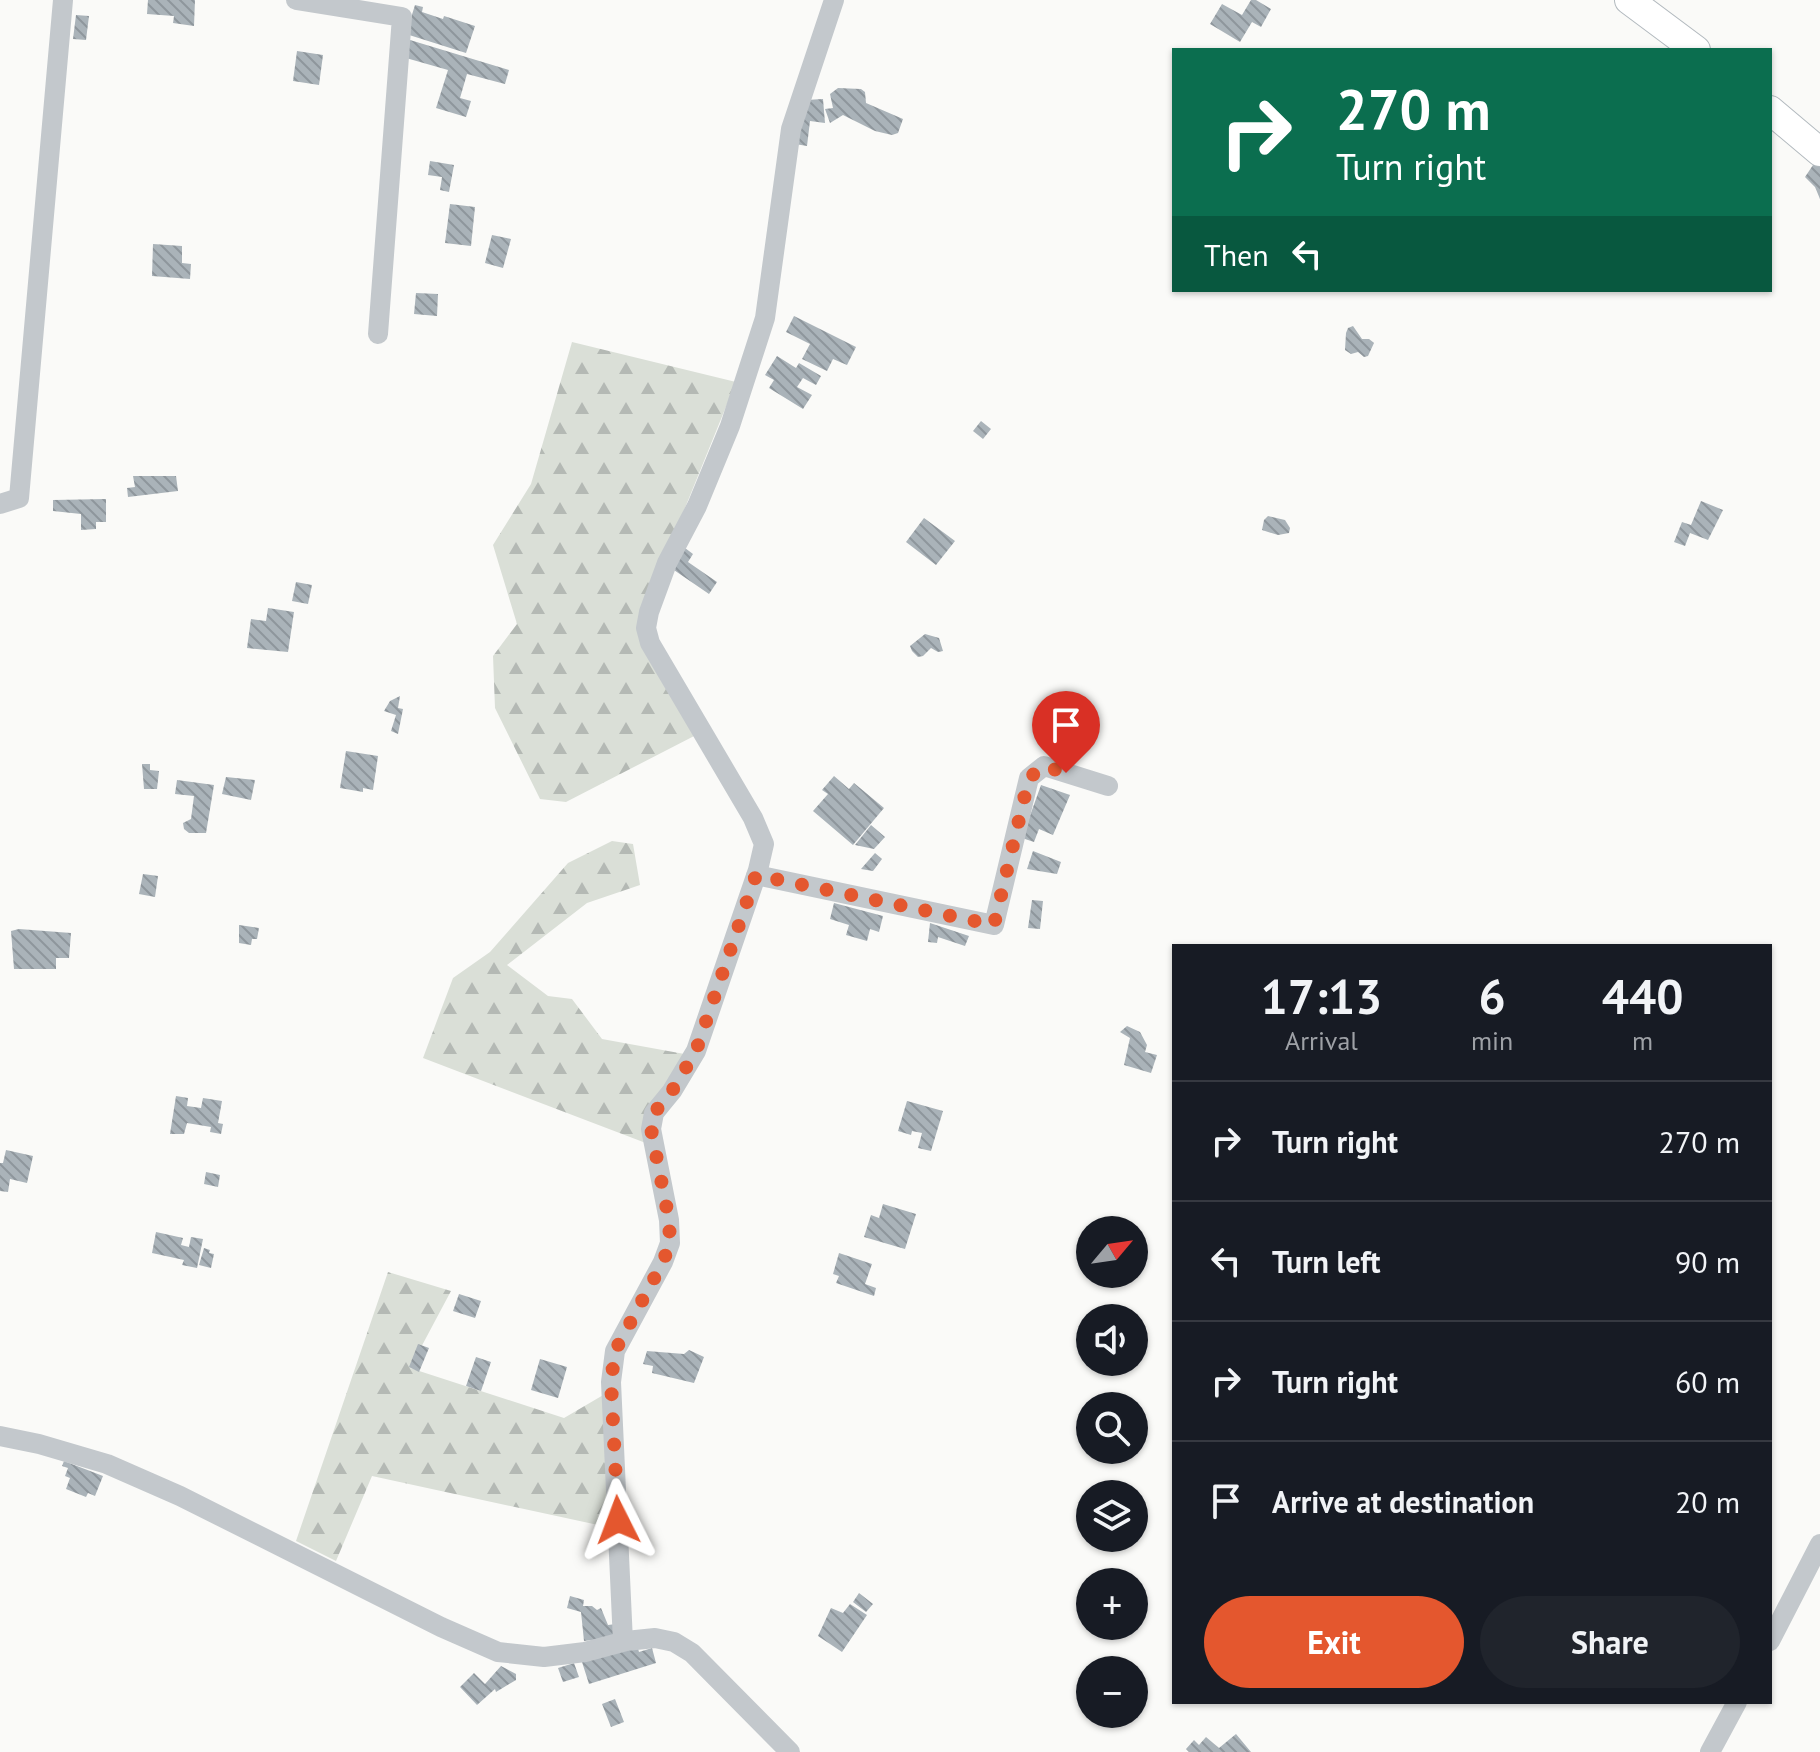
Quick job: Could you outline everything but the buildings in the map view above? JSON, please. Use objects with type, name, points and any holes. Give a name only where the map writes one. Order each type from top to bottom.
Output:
[{"type":"main road","points":[[1629,0],[1693,48]]},
{"type":"main road","points":[[1772,112],[1820,152]]},
{"type":"street","points":[[0,504],[19,498],[63,0]]},
{"type":"street","points":[[296,0],[402,17],[378,334]]},
{"type":"street","points":[[623,1642],[611,1382],[615,1351],[670,1243],[669,1220],[651,1129],[654,1113],[672,1091],[696,1051],[764,844],[753,818],[650,643],[646,628],[667,563],[697,506],[730,426],[765,318],[791,129],[834,0]]},
{"type":"street","points":[[756,875],[994,925],[1029,778],[1044,766],[1108,786]]},
{"type":"street","points":[[0,1436],[39,1444],[114,1467],[180,1496],[441,1627],[498,1652],[544,1657],[655,1638],[674,1642],[692,1653],[790,1752]]},
{"type":"street","points":[[1772,1637],[1820,1544]]},
{"type":"street","points":[[1710,1752],[1736,1704]]},
{"type":"green space","points":[[572,342],[736,382],[640,619],[698,734],[566,802],[540,799],[495,708],[493,656],[517,624],[493,545],[531,484]]},
{"type":"green space","points":[[612,841],[633,844],[640,885],[587,903],[507,965],[548,996],[572,999],[602,1039],[690,1055],[651,1145],[423,1058],[453,978],[490,952],[568,863]]},
{"type":"green space","points":[[388,1272],[451,1291],[410,1368],[564,1418],[605,1394],[612,1528],[372,1476],[336,1561],[296,1541]]},
{"type":"route","points":[[618,1520],[611,1382],[615,1351],[670,1243],[669,1220],[651,1129],[654,1113],[672,1091],[696,1051],[756,875],[994,925],[1029,778],[1044,766],[1066,773]]}]
